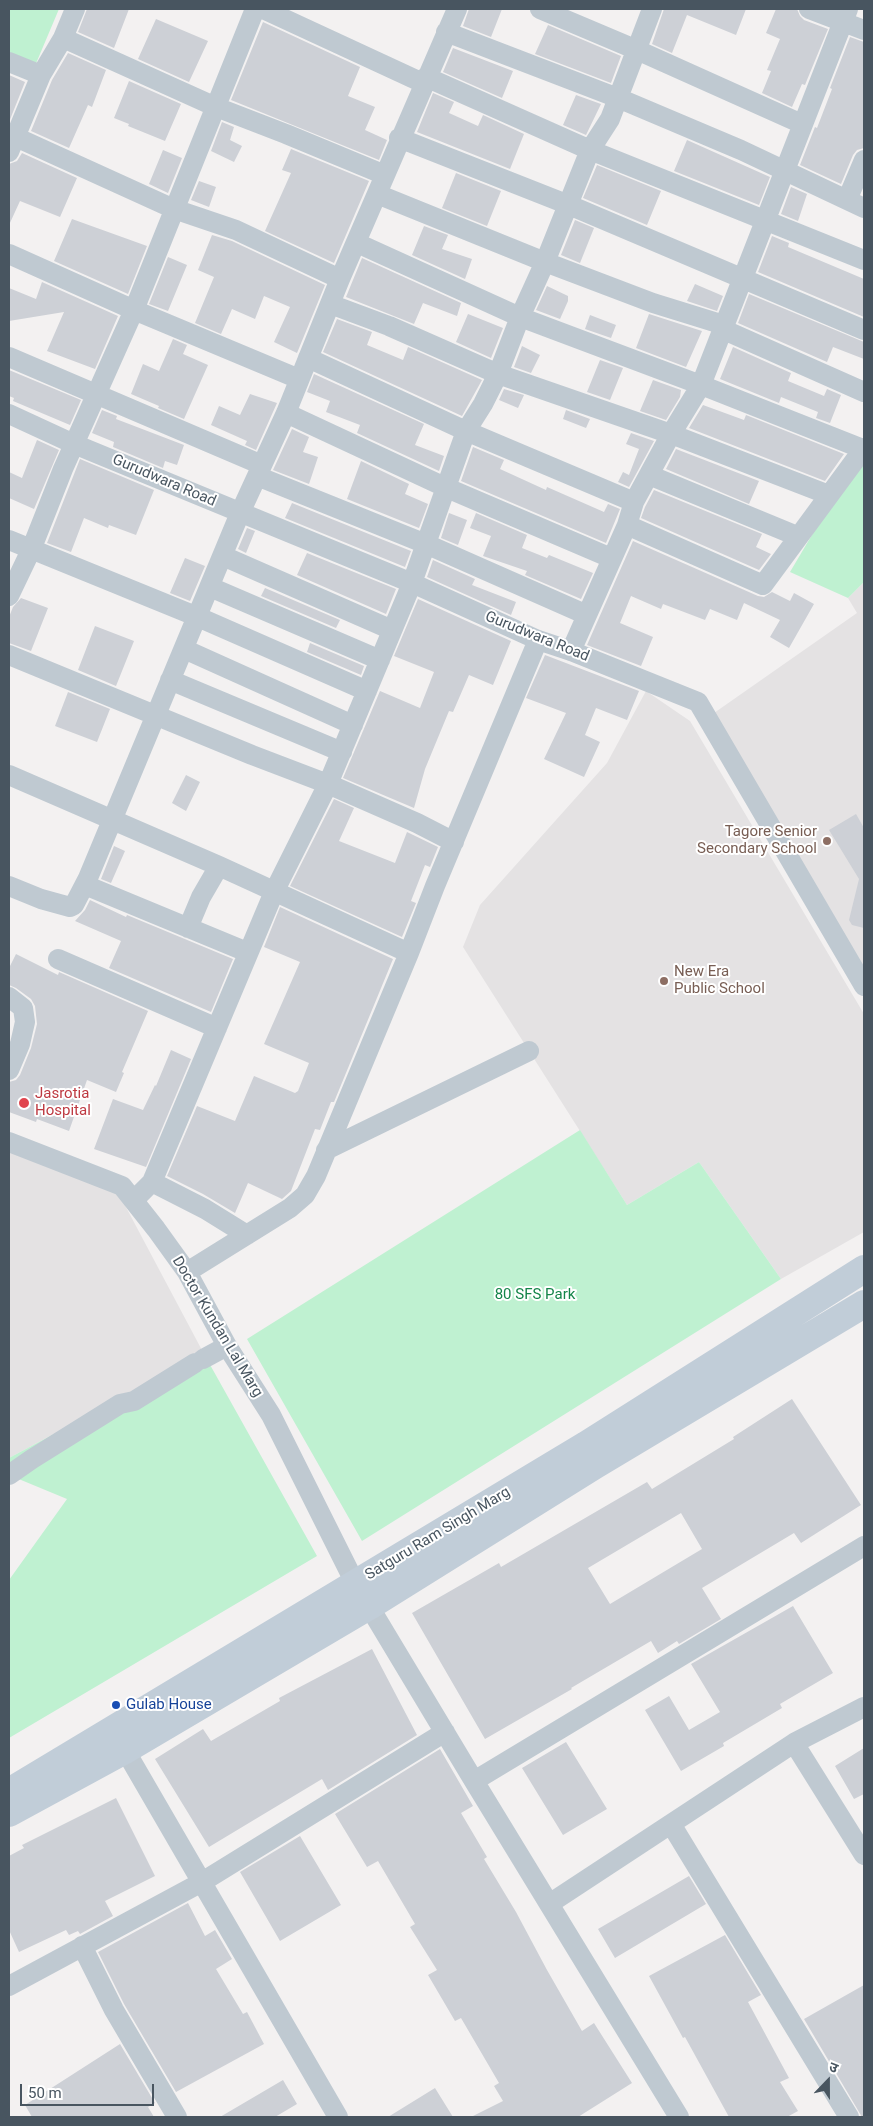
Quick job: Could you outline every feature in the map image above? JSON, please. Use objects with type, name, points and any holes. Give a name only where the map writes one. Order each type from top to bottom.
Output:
[{"type":"main road","name":"Satguru Ram Singh Marg","points":[[9,1813],[125,1750],[362,1595],[586,1445],[864,1269]]},
{"type":"main road","name":"Satguru Ram Singh Marg","points":[[9,1792],[595,1465],[864,1304]]},
{"type":"street","points":[[75,9],[63,38],[41,75],[11,141],[174,209],[236,230],[340,279]]},
{"type":"street","points":[[9,596],[31,550],[74,444],[134,310],[255,9]]},
{"type":"street","points":[[263,9],[590,150],[864,260]]},
{"type":"street","points":[[9,886],[42,899],[70,907],[74,905],[198,617],[240,513],[286,413],[399,138],[457,9]]},
{"type":"street","points":[[540,9],[802,124]]},
{"type":"street","points":[[134,1200],[152,1182],[247,952],[342,752],[412,583],[466,431],[483,404],[498,374],[590,150],[610,119],[652,9]]},
{"type":"street","points":[[809,9],[846,16],[864,30]]},
{"type":"street","points":[[572,651],[627,525],[634,502],[671,434],[701,385],[764,220],[846,16]]},
{"type":"street","points":[[446,32],[618,98],[741,150],[855,204],[864,160]]},
{"type":"street","points":[[63,38],[216,107],[384,175]]},
{"type":"street","points":[[9,62],[41,75]]},
{"type":"street","points":[[399,138],[569,205],[864,330]]},
{"type":"street","points":[[377,194],[653,304],[723,327],[864,392]]},
{"type":"street","points":[[356,242],[520,317],[864,449],[797,536],[763,585],[627,525]]},
{"type":"street","points":[[9,254],[134,310],[299,380]]},
{"type":"street","points":[[330,304],[388,326],[498,374],[671,434],[829,495]]},
{"type":"street","points":[[9,357],[96,393],[259,470],[587,615]]},
{"type":"street","points":[[308,358],[466,431],[634,502]]},
{"type":"street","points":[[286,413],[447,488],[611,558]]},
{"type":"street","name":"Gurudwara Road","points":[[9,414],[74,444],[412,583],[538,640],[572,651],[698,702],[864,986]]},
{"type":"street","points":[[649,475],[797,536]]},
{"type":"street","points":[[9,540],[198,617],[367,691]]},
{"type":"street","points":[[223,556],[392,630]]},
{"type":"street","points":[[210,587],[380,660]]},
{"type":"street","points":[[186,1272],[290,1208],[304,1197],[316,1176],[538,640]]},
{"type":"street","points":[[184,649],[353,725]]},
{"type":"street","points":[[9,655],[155,716],[328,784],[417,823],[454,842]]},
{"type":"street","points":[[170,680],[342,752]]},
{"type":"street","points":[[9,775],[219,866],[409,953]]},
{"type":"street","points":[[188,928],[201,897],[219,866]]},
{"type":"street","points":[[84,885],[247,952]]},
{"type":"street","points":[[58,959],[217,1028]]},
{"type":"street","points":[[9,997],[23,1008],[25,1022],[20,1044],[9,1070]]},
{"type":"street","points":[[326,1150],[528,1050]]},
{"type":"street","name":"Doctor Kundan Lal Marg","points":[[9,1142],[122,1186],[186,1272],[227,1346],[271,1415],[362,1595],[679,2117]]},
{"type":"street","points":[[152,1182],[247,1235]]},
{"type":"street","points":[[9,1475],[120,1404],[134,1401],[227,1346]]},
{"type":"street","points":[[474,1781],[864,1546]]},
{"type":"street","points":[[549,1904],[794,1743],[864,1707]]},
{"type":"street","points":[[9,1986],[202,1882],[445,1732]]},
{"type":"street","points":[[794,1743],[864,1855]]},
{"type":"street","points":[[125,1750],[338,2117]]},
{"type":"street","points":[[671,1824],[849,2117]]},
{"type":"street","points":[[82,1946],[114,2010],[177,2117]]},
{"type":"shaded area","name":"Tagore Senior Secondary School","points":[[864,582],[864,969],[714,713],[857,613],[848,598]]},
{"type":"shaded area","name":"New Era Public School","points":[[646,691],[690,721],[864,1014],[864,1232],[781,1279],[699,1162],[627,1205],[463,947],[480,905],[607,763]]},
{"type":"shaded area","points":[[9,1135],[111,1179],[204,1354],[9,1458]]},
{"type":"green space","points":[[9,9],[59,9],[29,80],[9,71]]},
{"type":"green space","points":[[864,447],[864,582],[848,598],[790,572]]},
{"type":"green space","name":"80 SFS Park","points":[[580,1130],[627,1205],[699,1162],[781,1279],[362,1541],[247,1339]]},
{"type":"green space","points":[[204,1354],[317,1556],[9,1738],[9,1580],[67,1499],[9,1475],[9,1458]]},
{"type":"building","points":[[87,9],[129,9],[114,48],[78,32]]},
{"type":"building","points":[[469,9],[502,9],[491,37],[463,26]]},
{"type":"building","points":[[664,9],[746,9],[736,35],[687,15],[672,53],[652,44]]},
{"type":"building","points":[[776,9],[797,9],[804,20],[828,29],[805,85],[802,84],[792,107],[762,93],[771,71],[767,70],[780,39],[766,33]]},
{"type":"building","points":[[156,19],[208,41],[189,82],[138,59]]},
{"type":"building","points":[[263,22],[360,67],[348,96],[375,107],[365,130],[387,140],[379,160],[231,100]]},
{"type":"building","points":[[548,25],[621,56],[611,83],[535,54]]},
{"type":"building","points":[[850,37],[864,42],[864,148],[857,150],[853,155],[841,184],[800,165],[815,127],[817,128]]},
{"type":"building","points":[[453,48],[513,71],[502,98],[443,72]]},
{"type":"building","points":[[68,53],[106,70],[92,107],[88,105],[69,148],[31,131],[52,80]]},
{"type":"building","points":[[9,75],[25,82],[9,122]]},
{"type":"building","points":[[129,81],[181,104],[165,141],[128,126],[129,124],[114,118]]},
{"type":"building","points":[[433,93],[454,102],[449,113],[478,126],[483,115],[524,134],[510,169],[417,132]]},
{"type":"building","points":[[576,95],[601,104],[586,135],[563,125]]},
{"type":"building","points":[[222,122],[234,127],[230,140],[242,146],[234,162],[211,151]]},
{"type":"building","points":[[687,140],[770,177],[759,205],[674,171]]},
{"type":"building","points":[[291,149],[369,181],[334,263],[265,231],[291,173],[282,170]]},
{"type":"building","points":[[163,150],[182,158],[168,193],[149,184]]},
{"type":"building","points":[[22,153],[77,178],[60,217],[20,201],[9,225],[9,164],[17,161]]},
{"type":"building","points":[[597,165],[661,191],[647,225],[583,198]]},
{"type":"building","points":[[456,173],[501,191],[487,226],[442,208]]},
{"type":"building","points":[[199,181],[216,187],[209,207],[191,200]]},
{"type":"building","points":[[791,187],[807,194],[798,221],[781,214]]},
{"type":"building","points":[[72,219],[147,246],[128,294],[54,261]]},
{"type":"building","points":[[575,220],[594,228],[580,263],[561,255]]},
{"type":"building","points":[[424,226],[448,235],[442,249],[472,259],[465,279],[412,255]]},
{"type":"building","points":[[212,235],[232,241],[325,285],[297,353],[274,342],[290,307],[264,296],[255,319],[232,309],[221,334],[195,323],[214,277],[198,270]]},
{"type":"building","points":[[772,236],[789,243],[788,247],[864,279],[864,317],[758,272]]},
{"type":"building","points":[[168,257],[187,265],[168,311],[149,304]]},
{"type":"building","points":[[362,258],[461,303],[457,316],[423,303],[414,324],[346,297]]},
{"type":"building","points":[[42,282],[118,316],[95,369],[47,351],[64,312],[9,321],[9,288],[36,299]]},
{"type":"building","points":[[695,284],[723,296],[717,311],[687,301]]},
{"type":"building","points":[[547,286],[568,296],[568,301],[560,319],[536,310]]},
{"type":"building","points":[[749,294],[864,342],[864,359],[833,347],[827,362],[738,323]]},
{"type":"building","points":[[468,314],[503,328],[491,358],[456,342]]},
{"type":"building","points":[[649,314],[702,331],[686,367],[636,348]]},
{"type":"building","points":[[590,315],[616,325],[611,338],[585,329]]},
{"type":"building","points":[[337,319],[372,332],[367,345],[403,360],[408,347],[482,380],[462,416],[323,352]]},
{"type":"building","points":[[173,339],[187,345],[183,354],[208,365],[184,419],[131,394],[143,364],[159,371]]},
{"type":"building","points":[[522,346],[540,355],[531,373],[514,367]]},
{"type":"building","points":[[733,347],[791,373],[788,381],[824,396],[827,389],[841,395],[830,423],[816,418],[818,412],[781,397],[779,403],[720,379]]},
{"type":"building","points":[[600,360],[623,368],[610,400],[587,392]]},
{"type":"building","points":[[9,370],[81,400],[70,425],[13,401],[14,398],[9,396]]},
{"type":"building","points":[[314,374],[424,424],[415,445],[444,456],[439,471],[357,433],[360,425],[326,412],[330,401],[307,392]]},
{"type":"building","points":[[653,380],[681,390],[680,397],[666,420],[640,411]]},
{"type":"building","points":[[504,389],[524,395],[518,408],[499,400]]},
{"type":"building","points":[[250,394],[277,403],[256,450],[245,445],[247,441],[211,425],[219,406],[240,415]]},
{"type":"building","points":[[703,405],[744,420],[746,415],[844,454],[825,481],[689,428]]},
{"type":"building","points":[[102,410],[117,416],[116,419],[184,445],[177,465],[165,461],[163,468],[113,447],[114,442],[92,433]]},
{"type":"building","points":[[566,410],[590,419],[586,428],[563,419]]},
{"type":"building","points":[[292,429],[309,437],[303,452],[318,457],[309,484],[273,470]]},
{"type":"building","points":[[631,433],[654,441],[629,487],[618,482],[623,472],[629,475],[639,449],[626,444]]},
{"type":"building","points":[[37,440],[59,450],[34,509],[9,498],[9,472],[22,478]]},
{"type":"building","points":[[473,447],[504,460],[500,469],[546,490],[547,487],[604,512],[608,504],[620,509],[606,543],[461,481]]},
{"type":"building","points":[[676,449],[759,481],[749,504],[666,469]]},
{"type":"building","points":[[80,459],[154,490],[136,535],[109,525],[108,528],[84,518],[71,552],[47,543]]},
{"type":"building","points":[[361,461],[409,484],[405,494],[428,504],[419,528],[347,499]]},
{"type":"building","points":[[654,490],[762,534],[756,547],[771,554],[759,570],[641,518]]},
{"type":"building","points":[[292,503],[411,551],[405,567],[285,518]]},
{"type":"building","points":[[449,513],[467,520],[458,545],[441,538]]},
{"type":"building","points":[[476,513],[527,535],[522,548],[547,558],[549,555],[593,573],[581,599],[525,575],[527,571],[483,556],[491,536],[470,528]]},
{"type":"building","points":[[247,528],[255,531],[246,553],[238,549]]},
{"type":"building","points":[[633,541],[758,596],[764,597],[772,592],[790,601],[794,593],[814,604],[789,648],[770,637],[780,620],[744,603],[737,620],[710,609],[705,620],[663,604],[661,609],[631,596],[620,623],[653,637],[641,666],[587,645]]},
{"type":"building","points":[[307,553],[396,589],[386,614],[297,575]]},
{"type":"building","points":[[185,558],[205,566],[190,601],[170,593]]},
{"type":"building","points":[[433,560],[475,579],[472,585],[516,602],[511,615],[427,577]]},
{"type":"building","points":[[265,588],[340,620],[336,628],[261,596]]},
{"type":"building","points":[[21,598],[48,608],[31,651],[9,643],[9,617],[13,607]]},
{"type":"building","points":[[418,599],[511,641],[493,685],[469,675],[453,712],[449,711],[425,769],[414,808],[343,778],[380,691],[420,708],[434,672],[394,656]]},
{"type":"building","points":[[95,626],[134,641],[116,686],[78,670]]},
{"type":"building","points":[[310,643],[364,666],[361,675],[307,652]]},
{"type":"building","points":[[545,655],[639,691],[627,720],[596,708],[585,735],[600,742],[584,777],[544,759],[566,713],[526,698]]},
{"type":"building","points":[[68,692],[110,709],[97,742],[55,726]]},
{"type":"building","points":[[186,775],[200,782],[186,811],[172,803]]},
{"type":"building","points":[[334,799],[354,808],[339,841],[395,863],[407,832],[438,847],[430,867],[425,865],[411,901],[416,903],[402,937],[290,886]]},
{"type":"building","points":[[856,814],[864,828],[864,928],[852,925],[849,920],[859,879],[829,830]]},
{"type":"building","points":[[114,846],[125,851],[111,883],[101,879]]},
{"type":"building","points":[[90,900],[126,917],[127,915],[233,959],[211,1012],[109,968],[121,941],[75,921],[85,910]]},
{"type":"building","points":[[280,907],[393,959],[334,1102],[331,1102],[320,1130],[315,1129],[291,1191],[282,1199],[248,1183],[235,1213],[167,1176],[197,1106],[235,1121],[254,1076],[295,1093],[298,1091],[309,1063],[264,1044],[300,962],[264,947]]},
{"type":"building","points":[[16,954],[58,975],[59,972],[148,1011],[122,1072],[124,1073],[116,1092],[87,1080],[69,1131],[37,1119],[36,1122],[9,1112],[9,1082],[16,1080],[20,1075],[31,1048],[37,1024],[35,1006],[31,999],[9,985],[9,968]]},
{"type":"building","points":[[171,1050],[191,1059],[146,1167],[94,1149],[113,1099],[143,1110],[156,1086]]},
{"type":"building","points":[[792,1399],[861,1505],[801,1543],[794,1533],[702,1588],[721,1619],[679,1644],[677,1641],[658,1653],[651,1641],[485,1739],[412,1613],[499,1563],[501,1567],[647,1482],[652,1489],[734,1439],[733,1437]],"holes":[[[681,1513],[702,1549],[610,1604],[588,1568]]]},
{"type":"building","points":[[793,1606],[833,1673],[780,1704],[782,1708],[723,1743],[724,1746],[681,1771],[645,1710],[669,1696],[689,1730],[720,1712],[691,1664]]},
{"type":"building","points":[[372,1649],[417,1735],[328,1790],[322,1779],[209,1847],[155,1759],[203,1729],[211,1741],[280,1701],[279,1698]]},
{"type":"building","points":[[566,1742],[607,1809],[563,1835],[522,1768]]},
{"type":"building","points":[[864,1748],[864,1794],[854,1799],[835,1766]]},
{"type":"building","points":[[440,1749],[473,1806],[461,1813],[487,1857],[484,1859],[516,1912],[582,2031],[594,2023],[632,2083],[578,2117],[471,2117],[503,2101],[494,2086],[499,2083],[461,2018],[455,2021],[428,1975],[437,1970],[410,1927],[415,1924],[378,1861],[367,1867],[335,1814]]},
{"type":"building","points":[[116,1798],[155,1876],[105,1901],[113,1916],[80,1934],[78,1931],[69,1935],[66,1930],[19,1952],[9,1930],[9,1856],[24,1848],[22,1845]]},
{"type":"building","points":[[300,1836],[341,1905],[280,1941],[240,1872]]},
{"type":"building","points":[[689,1876],[706,1904],[615,1958],[598,1929]]},
{"type":"building","points":[[188,1903],[205,1936],[215,1930],[232,1959],[216,1969],[243,2014],[247,2012],[264,2044],[176,2092],[124,2004],[98,1952]]},
{"type":"building","points":[[725,1935],[761,1995],[748,2002],[789,2078],[780,2082],[798,2111],[787,2117],[729,2117],[649,1976]]},
{"type":"building","points":[[864,1985],[864,2117],[862,2117],[804,2019]]},
{"type":"building","points":[[120,2044],[155,2103],[148,2107],[154,2117],[32,2117],[25,2105]]},
{"type":"building","points":[[283,2080],[297,2104],[275,2117],[220,2117]]},
{"type":"building","points":[[435,2088],[453,2117],[388,2117]]},
{"type":"place","name":"Tagore Senior Secondary School","points":[[827,841]]},
{"type":"place","name":"New Era Public School","points":[[664,981]]},
{"type":"place","name":"Jasrotia Hospital","points":[[24,1103]]},
{"type":"place","name":"Gulab House","points":[[116,1705]]}]
